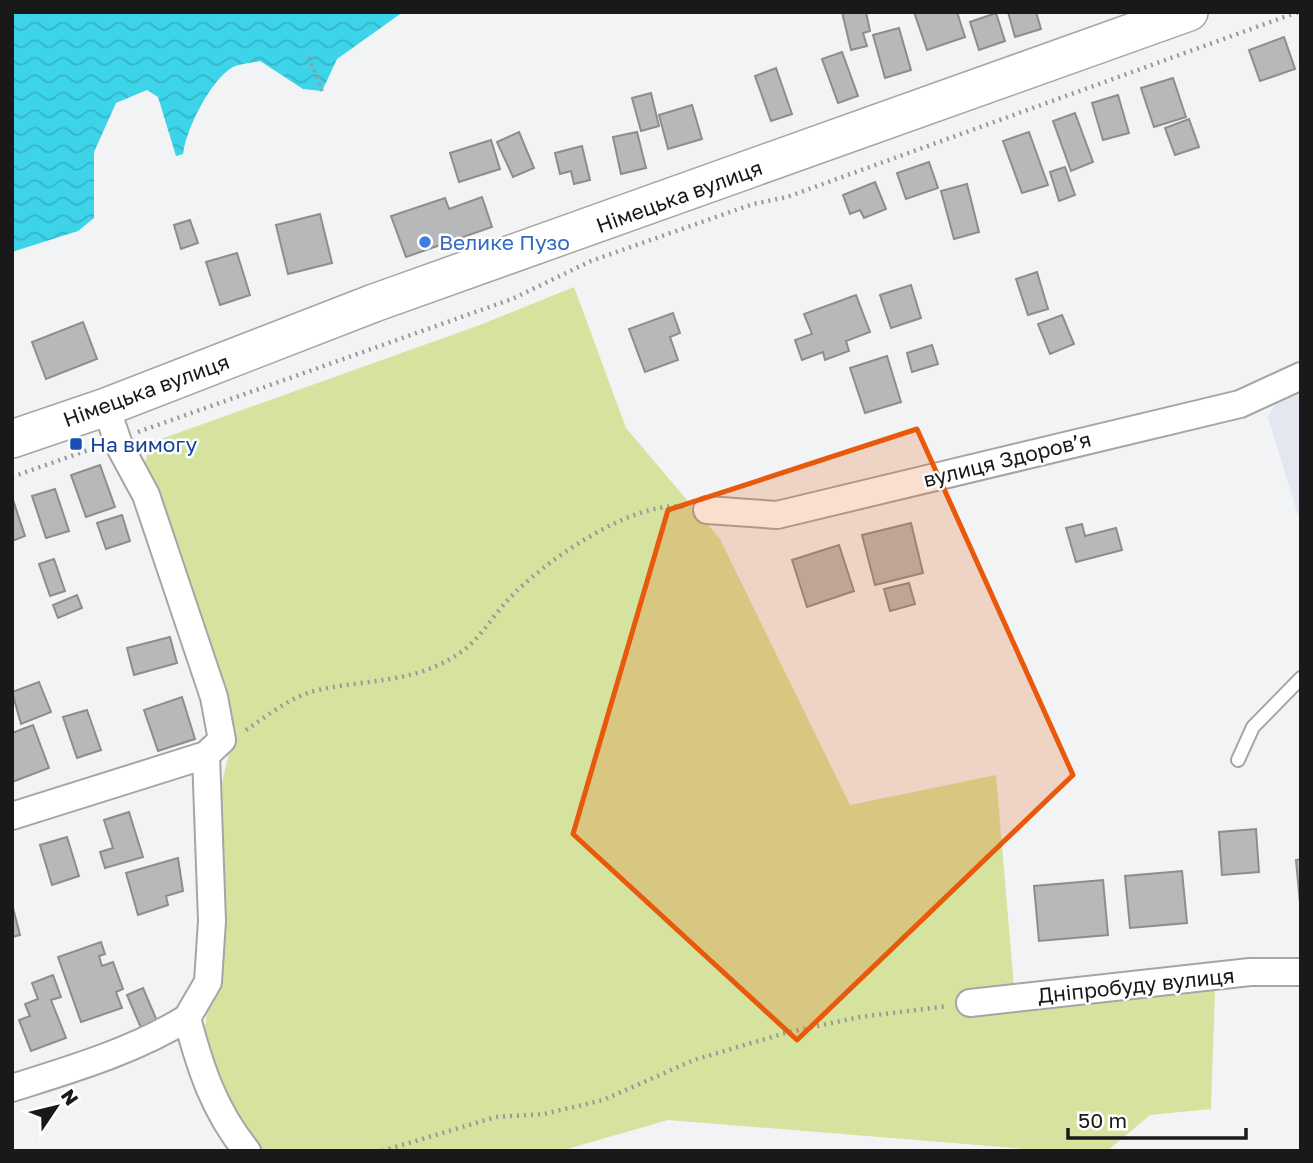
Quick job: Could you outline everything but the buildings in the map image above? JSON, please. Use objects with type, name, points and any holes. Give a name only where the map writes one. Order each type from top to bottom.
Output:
[{"type":"main road","name":"Німецька вулиця","points":[[12,439],[111,423],[374,303],[1189,12]]},
{"type":"street","name":"вулиця Здоровʼя","points":[[707,510],[777,515],[1240,404],[1301,376]]},
{"type":"street","points":[[12,1088],[89,1063],[166,1031],[187,1018],[208,982],[212,921],[214,697],[146,495],[111,423]]},
{"type":"street","points":[[12,816],[214,747]]},
{"type":"street","name":"Дніпробуду вулиця","points":[[971,1003],[1250,972],[1301,972]]},
{"type":"street","points":[[187,1018],[200,1070],[226,1126],[247,1151]]},
{"type":"lane","points":[[1238,760],[1253,727],[1301,678]]},
{"type":"path","points":[[12,477],[111,423],[512,299],[591,261],[753,204],[787,197],[1298,12]]},
{"type":"path","points":[[309,57],[322,91]]},
{"type":"path","points":[[214,747],[236,737],[289,701],[311,692],[425,673],[463,651],[508,598],[550,564],[607,527],[643,511],[673,505],[707,510]]},
{"type":"path","points":[[382,1151],[496,1117],[544,1114],[603,1100],[694,1060],[785,1034],[860,1017],[971,1003]]},
{"type":"highlighted area","points":[[917,429],[1073,775],[797,1040],[573,834],[668,510]]},
{"type":"shaded area","points":[[1301,389],[1301,525],[1268,417],[1280,395]]},
{"type":"green space","points":[[574,287],[626,428],[720,539],[850,805],[996,775],[1016,1011],[1215,991],[1211,1109],[1150,1115],[1107,1151],[1051,1151],[668,1120],[560,1151],[262,1151],[227,1119],[204,1033],[212,980],[222,783],[234,731],[149,481],[145,463],[150,443],[480,325]]},
{"type":"water","points":[[12,12],[403,12],[337,59],[322,91],[303,89],[260,61],[233,67],[224,73],[200,106],[183,154],[176,156],[158,97],[147,90],[116,103],[94,152],[94,218],[78,231],[12,252]]},
{"type":"place","name":"Велике Пузо","points":[[425,242]]},
{"type":"place","name":"На вимогу","points":[[76,444]]}]
